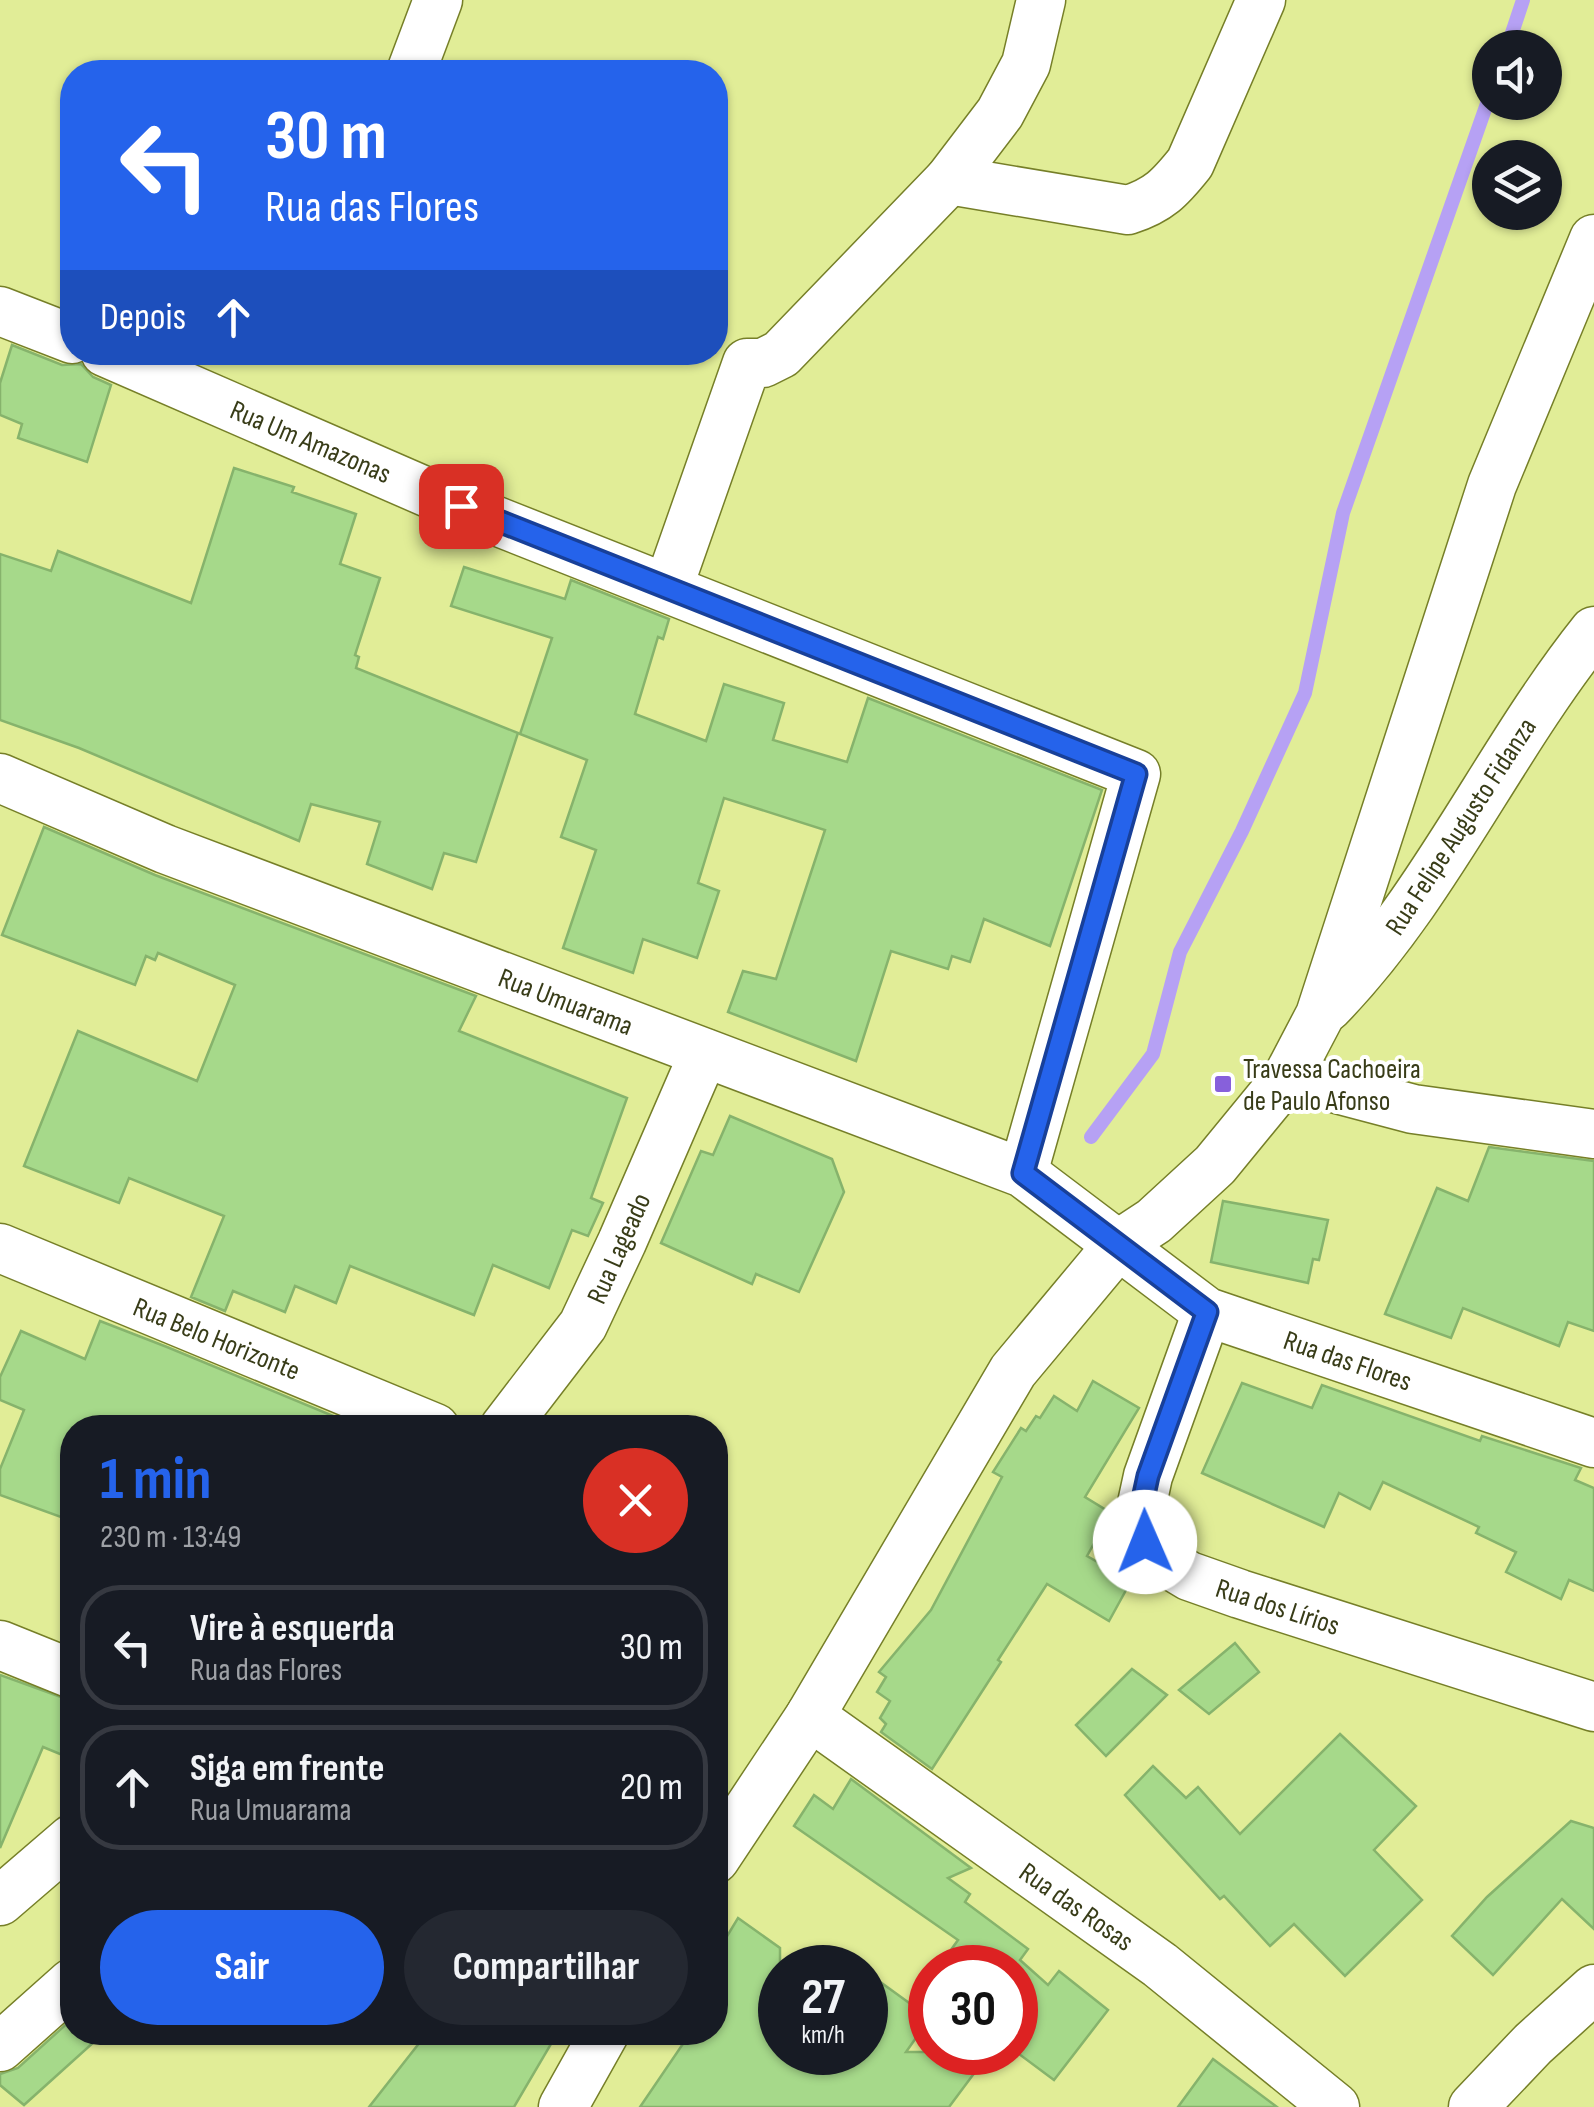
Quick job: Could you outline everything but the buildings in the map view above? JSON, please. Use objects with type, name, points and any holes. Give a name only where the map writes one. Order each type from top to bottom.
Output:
[{"type":"street","points":[[416,60],[438,0]]},
{"type":"street","points":[[668,588],[748,364],[764,363],[781,354],[949,180],[1000,113],[1026,64],[1042,0]]},
{"type":"street","points":[[949,180],[1128,210],[1153,202],[1190,163],[1261,0]]},
{"type":"street","points":[[728,1839],[810,1716],[1013,1370],[1119,1244],[1154,1220],[1215,1166],[1288,1076],[1320,1014],[1492,485],[1594,239]]},
{"type":"street","points":[[0,310],[60,335]]},
{"type":"street","name":"Rua Um Amazonas","points":[[135,365],[461,506],[1136,774],[1023,1173]]},
{"type":"street","name":"Rua Felipe Augusto Fidanza","points":[[1320,1014],[1368,966],[1419,895],[1544,696],[1594,631]]},
{"type":"street","name":"Rua Umuarama","points":[[0,778],[165,849],[1023,1173],[1119,1244]]},
{"type":"street","name":"Rua Lageado","points":[[514,1415],[583,1325],[704,1053]]},
{"type":"street","points":[[1288,1076],[1413,1109],[1594,1134]]},
{"type":"street","name":"Rua das Flores","points":[[1119,1244],[1207,1312],[1594,1443]]},
{"type":"street","name":"Rua Belo Horizonte","points":[[0,1248],[403,1415]]},
{"type":"street","name":"Rua dos Lírios","points":[[1207,1312],[1148,1476],[1140,1513],[1145,1542],[1159,1558],[1190,1576],[1240,1594],[1594,1707]]},
{"type":"street","points":[[0,1645],[60,1669]]},
{"type":"street","name":"Rua das Rosas","points":[[810,1716],[1160,1965],[1335,2107]]},
{"type":"street","points":[[0,1901],[60,1850]]},
{"type":"street","points":[[1473,2107],[1532,2044],[1594,1989]]},
{"type":"street","points":[[0,2046],[60,1994]]},
{"type":"street","points":[[563,2107],[599,2045]]},
{"type":"waterway","points":[[1513,30],[1523,0]]},
{"type":"waterway","points":[[1091,1137],[1153,1054],[1180,952],[1242,831],[1305,693],[1343,513],[1481,120]]},
{"type":"place","name":"Travessa Cachoeira de Paulo Afonso","points":[[1223,1084]]},
{"type":"route","points":[[461,506],[1136,774],[1023,1173],[1207,1312],[1148,1476],[1140,1513],[1145,1542]]}]
